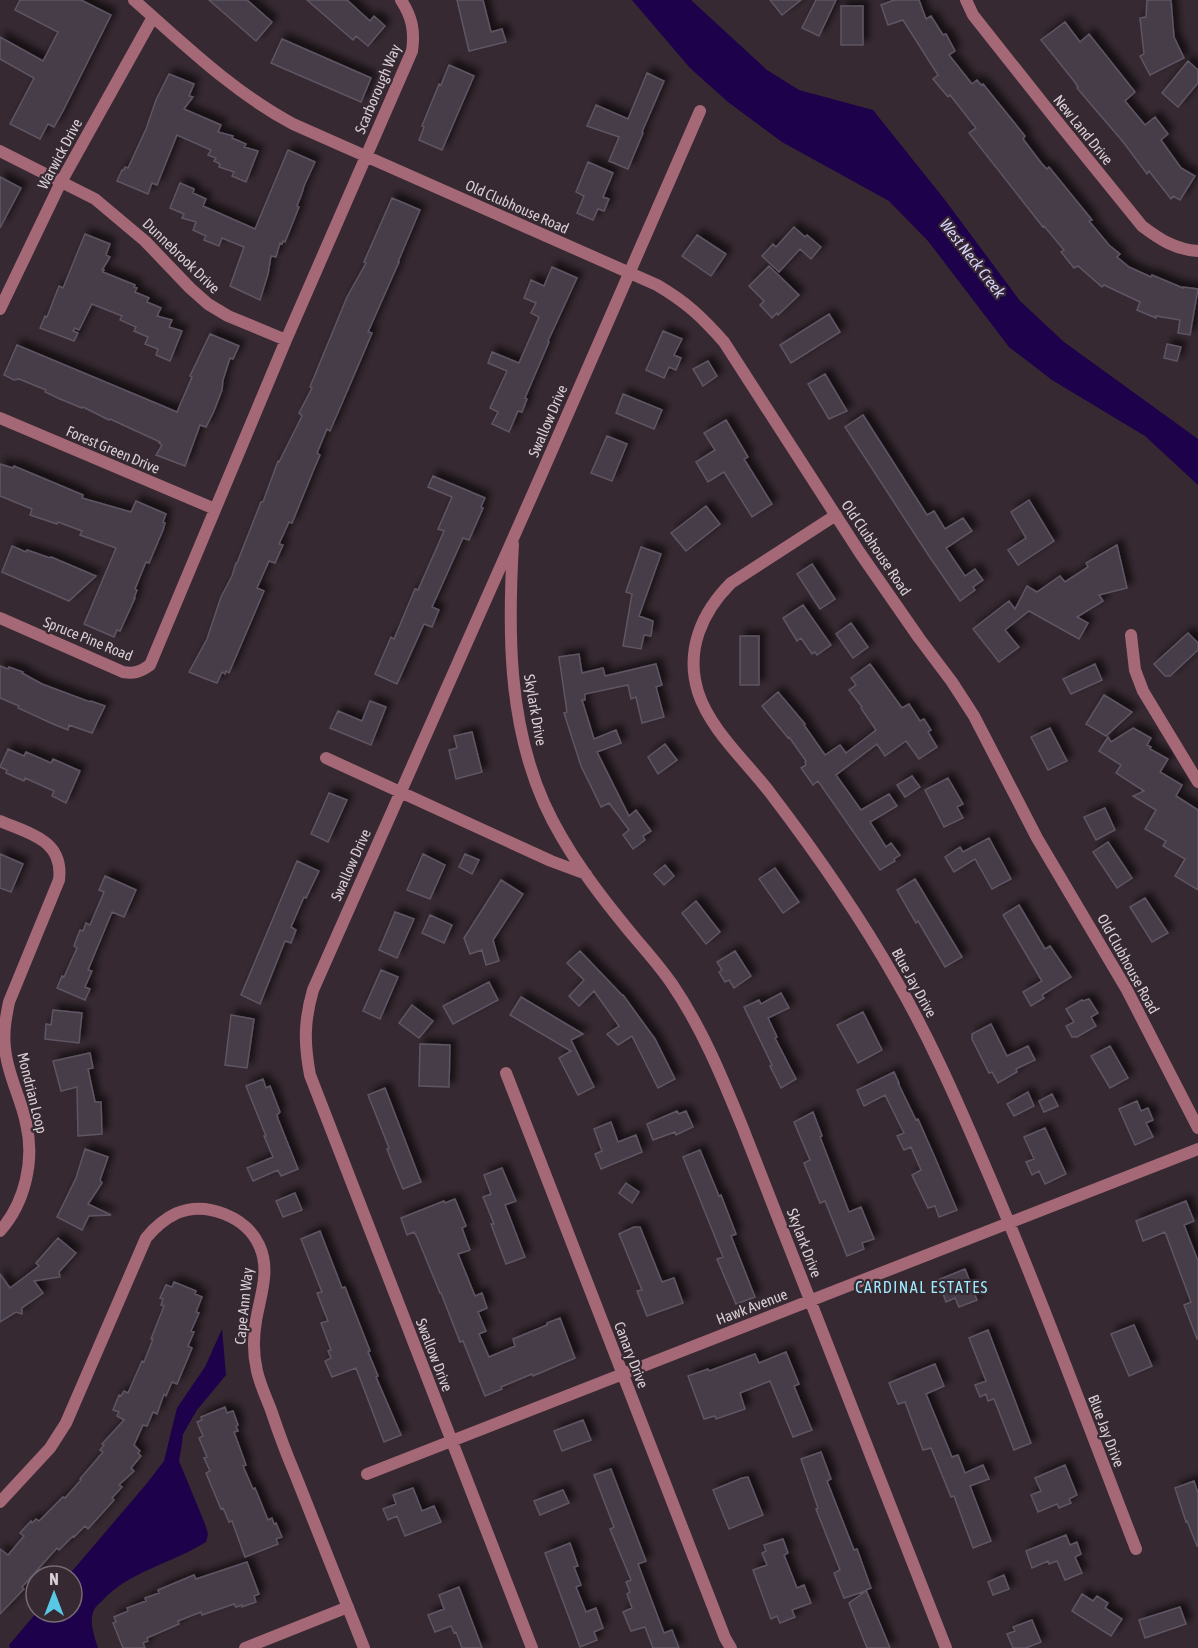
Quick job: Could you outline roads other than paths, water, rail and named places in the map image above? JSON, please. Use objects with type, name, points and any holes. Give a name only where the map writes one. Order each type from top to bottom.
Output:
[{"type":"street","name":"Old Clubhouse Road","points":[[134,0],[239,91],[268,111],[657,285],[680,298],[704,318],[724,342],[866,562],[974,716],[1037,838],[1127,990],[1198,1128]]},
{"type":"street","name":"Scarborough Way","points":[[366,156],[412,51],[413,24],[401,0]]},
{"type":"street","name":"New Land Drive","points":[[966,0],[973,15],[987,33],[1142,226],[1173,246],[1198,251]]},
{"type":"street","name":"Warwick Drive","points":[[0,309],[61,182],[153,17]]},
{"type":"street","name":"Swallow Drive","points":[[532,1648],[310,1075],[305,1053],[305,1030],[313,990],[700,111]]},
{"type":"street","name":"Dunnebrook Drive","points":[[0,151],[95,199],[110,210],[145,241],[208,304],[228,316],[286,340]]},
{"type":"street","points":[[215,509],[366,156]]},
{"type":"street","name":"Forest Green Drive","points":[[0,418],[215,509]]},
{"type":"street","name":"Spruce Pine Road","points":[[0,618],[123,672],[132,674],[142,671],[150,665],[215,509]]},
{"type":"street","name":"Blue Jay Drive","points":[[836,515],[731,583],[717,597],[698,632],[694,652],[694,676],[698,692],[717,727],[818,856],[898,982],[940,1063],[1010,1223],[1136,1549]]},
{"type":"street","name":"Skylark Drive","points":[[513,537],[510,597],[511,651],[516,706],[531,768],[544,803],[565,843],[586,874],[672,984],[710,1049],[946,1648]]},
{"type":"street","points":[[1131,635],[1135,670],[1143,691],[1198,782]]},
{"type":"street","points":[[326,758],[550,861],[586,874]]},
{"type":"street","name":"Mondrian Loop","points":[[0,821],[44,840],[58,857],[60,868],[59,880],[9,1002],[2,1029],[9,1069],[26,1123],[29,1145],[24,1188],[15,1209],[0,1231]]},
{"type":"street","name":"Canary Drive","points":[[506,1073],[730,1648]]},
{"type":"street","name":"Hawk Avenue","points":[[367,1474],[1198,1149]]},
{"type":"street","name":"Cape Ann Way","points":[[0,1502],[50,1448],[66,1423],[146,1238],[153,1228],[179,1212],[194,1209],[228,1215],[249,1231],[260,1246],[265,1263],[265,1278],[255,1321],[254,1358],[258,1374],[287,1455],[364,1648]]},
{"type":"street","points":[[245,1648],[348,1607]]},
{"type":"water","name":"West Neck Creek","points":[[632,0],[691,0],[767,70],[799,90],[873,110],[945,200],[1020,301],[1064,342],[1198,439],[1198,485],[1145,436],[1052,380],[1009,347],[928,241],[889,201],[782,142],[728,102],[690,68]]},
{"type":"water","points":[[222,1329],[226,1375],[197,1410],[183,1434],[179,1461],[205,1524],[208,1534],[206,1542],[125,1582],[98,1605],[93,1612],[92,1622],[98,1648],[10,1648],[9,1645],[27,1624],[84,1624],[84,1564],[78,1564],[164,1461],[177,1408],[205,1367]]},
{"type":"district","name":"CARDINAL ESTATES","points":[[922,1287]]}]
